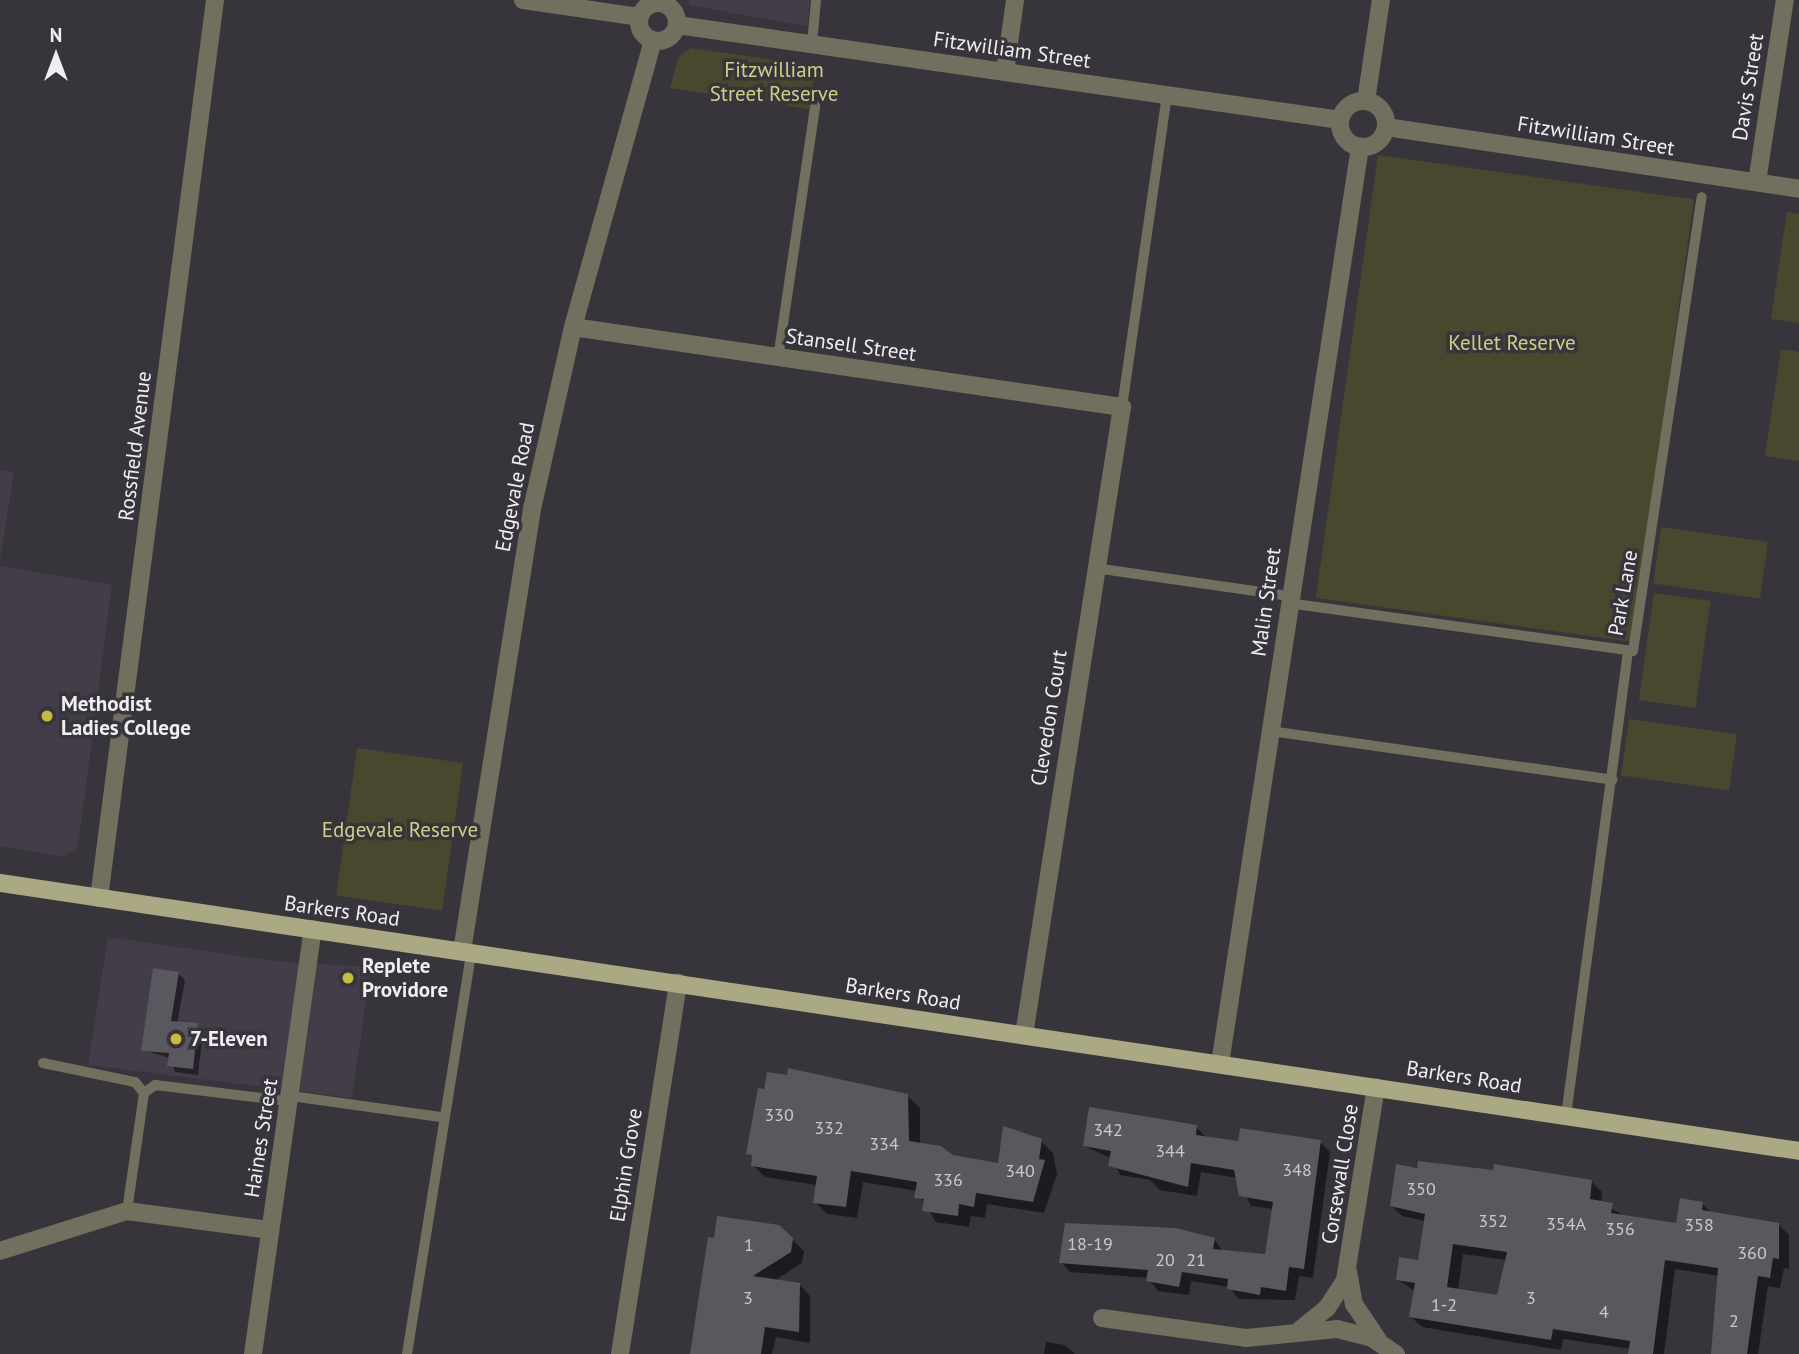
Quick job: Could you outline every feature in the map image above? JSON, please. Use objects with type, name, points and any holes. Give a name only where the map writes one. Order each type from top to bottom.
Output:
[{"type":"main road","name":"Barkers Road","points":[[0,884],[1376,1087],[1794,1154]]},
{"type":"street","name":"Rossfield Avenue","points":[[99,898],[215,0]]},
{"type":"street","points":[[523,0],[639,17]]},
{"type":"street","points":[[1005,72],[1015,0]]},
{"type":"street","points":[[1366,101],[1381,0]]},
{"type":"street","name":"Davis Street","points":[[1757,182],[1785,0]]},
{"type":"street","points":[[664,2],[677,25],[671,36],[653,41],[642,33],[639,17],[646,6],[664,2]]},
{"type":"street","name":"Fitzwilliam Street","points":[[677,25],[1340,120]]},
{"type":"street","name":"Edgevale Road","points":[[466,952],[532,509],[573,327],[653,41]]},
{"type":"street","points":[[1366,101],[1380,109],[1386,127],[1380,141],[1360,147],[1346,140],[1340,120],[1348,106],[1366,101]]},
{"type":"street","name":"Fitzwilliam Street","points":[[1386,127],[1799,188]]},
{"type":"street","name":"Malin Street","points":[[1220,1064],[1360,147]]},
{"type":"street","name":"Stansell Street","points":[[573,327],[1122,407]]},
{"type":"street","name":"Clevedon Court","points":[[1024,1035],[1122,407]]},
{"type":"street","name":"Haines Street","points":[[253,1354],[313,929]]},
{"type":"street","name":"Elphin Grove","points":[[620,1354],[678,983]]},
{"type":"street","name":"Corsewall Close","points":[[1376,1087],[1348,1268],[1354,1304],[1390,1350]]},
{"type":"street","points":[[0,1251],[127,1211],[269,1230]]},
{"type":"street","name":"Corsewall Close","points":[[1290,1334],[1327,1308],[1348,1268]]},
{"type":"street","name":"Corsewall Close","points":[[1102,1318],[1245,1338],[1343,1329],[1390,1350]]},
{"type":"lane","points":[[812,44],[816,0]]},
{"type":"lane","points":[[1122,407],[1167,95]]},
{"type":"lane","points":[[778,358],[815,106]]},
{"type":"lane","name":"Park Lane","points":[[1095,568],[1629,652],[1638,636],[1702,197]]},
{"type":"lane","points":[[1566,1116],[1629,652]]},
{"type":"lane","points":[[1270,731],[1613,780]]},
{"type":"lane","points":[[407,1354],[466,952]]},
{"type":"lane","points":[[43,1063],[135,1082],[144,1093]]},
{"type":"lane","points":[[127,1211],[144,1093],[155,1085],[441,1117]]},
{"type":"shaded area","points":[[690,0],[810,0],[807,26],[688,5]]},
{"type":"shaded area","points":[[0,470],[14,472],[0,561]]},
{"type":"shaded area","name":"Methodist Ladies College","points":[[0,566],[112,585],[78,847],[64,857],[0,846]]},
{"type":"shaded area","name":"7-Eleven","points":[[108,937],[276,961],[371,967],[352,1098],[88,1065]]},
{"type":"green space","name":"Fitzwilliam Street Reserve","points":[[691,48],[816,66],[809,109],[670,88],[679,56]]},
{"type":"green space","name":"Kellet Reserve","points":[[1378,155],[1694,199],[1632,642],[1316,598]]},
{"type":"green space","points":[[1787,212],[1799,214],[1799,323],[1771,319]]},
{"type":"green space","points":[[1781,349],[1799,352],[1799,461],[1765,456]]},
{"type":"green space","points":[[1661,527],[1768,542],[1760,598],[1653,583]]},
{"type":"green space","points":[[1654,593],[1710,601],[1695,708],[1639,700]]},
{"type":"green space","points":[[1629,719],[1737,734],[1729,791],[1621,775]]},
{"type":"green space","name":"Edgevale Reserve","points":[[357,748],[463,763],[442,910],[336,896]]},
{"type":"building","points":[[153,968],[179,972],[171,1021],[198,1023],[193,1069],[167,1066],[169,1053],[141,1051]]},
{"type":"building","points":[[788,1068],[908,1094],[909,1141],[941,1146],[953,1155],[998,1163],[1003,1126],[1042,1139],[1039,1159],[1045,1160],[1033,1202],[976,1193],[974,1207],[959,1204],[958,1216],[922,1211],[924,1199],[914,1198],[917,1182],[851,1171],[846,1207],[813,1203],[817,1176],[751,1166],[752,1155],[746,1154],[758,1088],[764,1089],[767,1072],[787,1075]]},
{"type":"building","points":[[1089,1107],[1197,1125],[1196,1135],[1238,1141],[1240,1128],[1321,1140],[1304,1269],[1289,1267],[1286,1291],[1261,1287],[1260,1295],[1227,1289],[1228,1279],[1182,1272],[1179,1287],[1146,1281],[1148,1270],[1059,1263],[1065,1223],[1176,1228],[1215,1238],[1213,1249],[1265,1254],[1273,1202],[1239,1196],[1234,1170],[1191,1163],[1188,1187],[1108,1166],[1111,1151],[1083,1146]]},
{"type":"building","points":[[1418,1161],[1493,1170],[1494,1164],[1592,1180],[1590,1199],[1613,1203],[1611,1213],[1676,1223],[1680,1198],[1703,1202],[1702,1210],[1779,1223],[1779,1259],[1773,1258],[1770,1278],[1758,1276],[1747,1354],[1711,1354],[1718,1268],[1665,1260],[1653,1354],[1628,1354],[1630,1341],[1553,1329],[1551,1340],[1409,1317],[1415,1283],[1396,1280],[1399,1257],[1418,1260],[1425,1214],[1390,1206],[1396,1164],[1417,1168]],"holes":[[[1453,1244],[1507,1252],[1497,1295],[1447,1287]]]},
{"type":"building","points":[[717,1216],[779,1225],[793,1238],[791,1252],[753,1276],[800,1283],[799,1332],[765,1327],[761,1354],[690,1354],[708,1237],[714,1238]]},
{"type":"place","name":"Methodist Ladies College","points":[[47,716]]},
{"type":"place","name":"Replete Providore","points":[[348,978]]},
{"type":"place","name":"7-Eleven","points":[[176,1039]]}]
